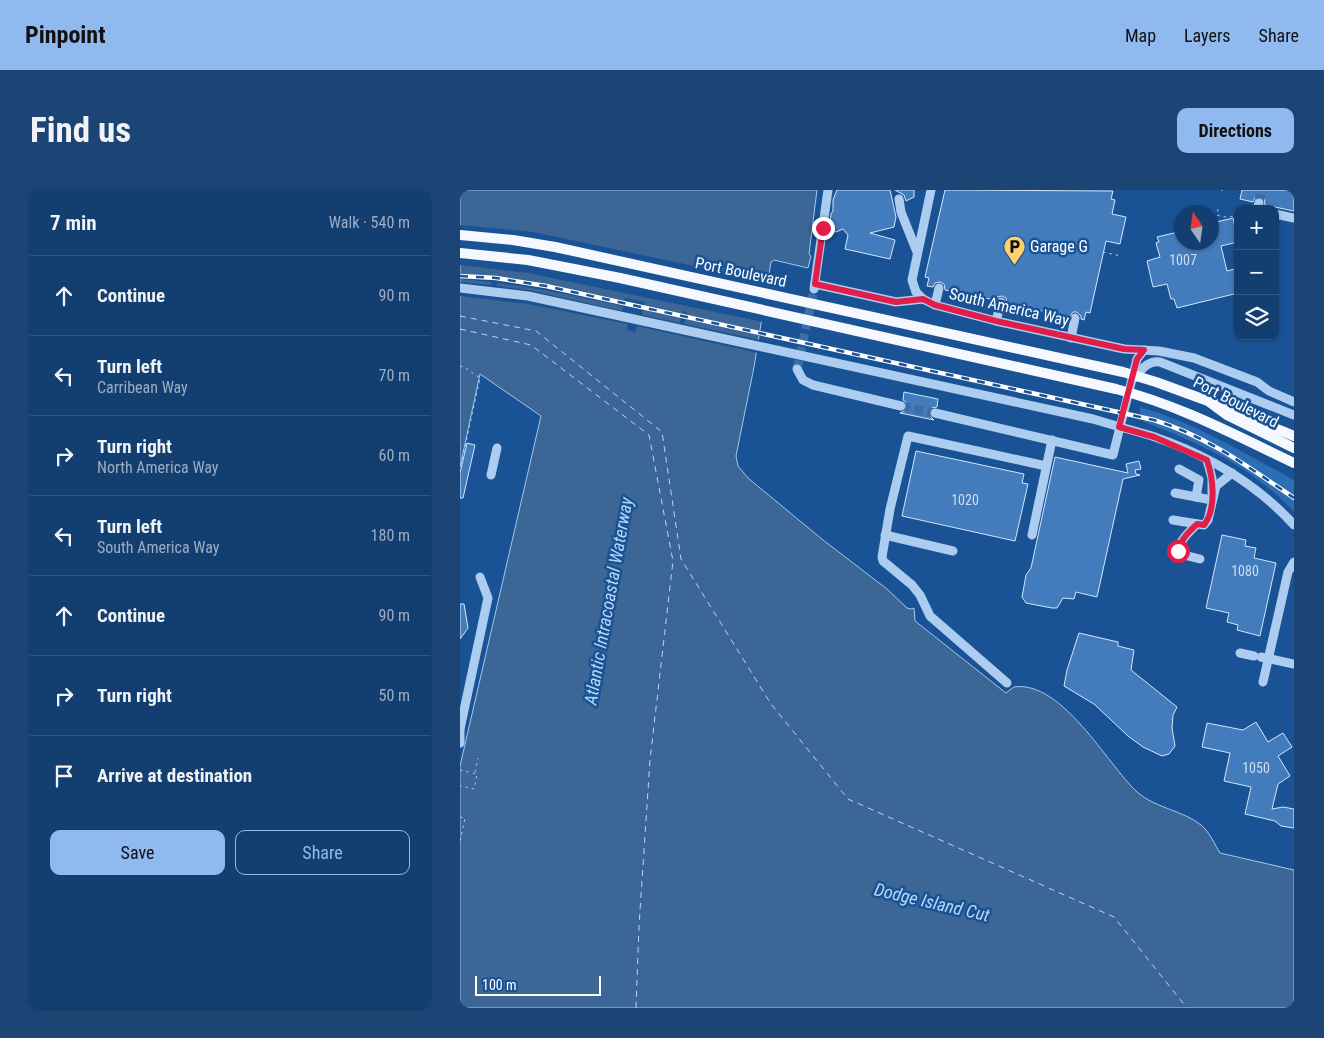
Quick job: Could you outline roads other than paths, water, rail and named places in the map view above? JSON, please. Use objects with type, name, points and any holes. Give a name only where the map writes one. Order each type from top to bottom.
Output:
[{"type":"main road","name":"Port Boulevard","points":[[460,235],[555,247],[1094,365],[1156,382],[1208,401],[1227,415],[1294,448]]},
{"type":"main road","name":"Port Boulevard","points":[[460,253],[528,260],[620,278],[1084,381],[1150,398],[1211,422],[1294,463]]},
{"type":"main road","points":[[1208,401],[1294,436]]},
{"type":"street","points":[[828,190],[814,287],[896,302],[923,299]]},
{"type":"street","name":"South America Way","points":[[931,190],[912,280],[916,292],[923,299],[935,305],[1071,338],[1124,349],[1158,351],[1194,358],[1257,382],[1269,391],[1294,402]]},
{"type":"street","points":[[899,199],[901,212],[918,252]]},
{"type":"street","points":[[1279,215],[1294,218]]},
{"type":"street","points":[[460,288],[528,296],[1093,419],[1154,437],[1207,460],[1252,486],[1277,506],[1294,525]]},
{"type":"street","points":[[935,305],[938,288]]},
{"type":"street","points":[[996,321],[1001,302]]},
{"type":"street","points":[[1071,338],[1075,318]]},
{"type":"street","points":[[935,413],[1113,454],[1137,359],[1144,350]]},
{"type":"street","points":[[1131,381],[1149,363],[1160,362],[1294,415]]},
{"type":"street","points":[[797,369],[803,380],[813,385],[901,406]]},
{"type":"street","points":[[1007,683],[930,616],[920,595],[912,585],[885,564],[882,557],[908,436],[1046,466]]},
{"type":"street","points":[[1032,535],[1052,440]]},
{"type":"street","points":[[491,475],[497,448]]},
{"type":"street","points":[[1207,460],[1212,478],[1212,498]]},
{"type":"street","points":[[1180,469],[1200,480],[1196,497]]},
{"type":"street","points":[[1173,520],[1204,525],[1208,520],[1216,486],[1232,474]]},
{"type":"street","points":[[1175,493],[1212,498]]},
{"type":"street","points":[[1197,524],[1183,540],[1178,551],[1180,554],[1200,559]]},
{"type":"street","points":[[886,535],[954,551]]},
{"type":"street","points":[[1263,682],[1261,657],[1273,638],[1288,572],[1294,562]]},
{"type":"street","points":[[460,743],[462,710],[488,598],[480,577]]},
{"type":"street","points":[[1240,653],[1294,664]]},
{"type":"water","points":[[460,190],[817,190],[809,254],[811,256],[808,268],[774,260],[771,262],[754,367],[736,456],[738,466],[748,478],[823,540],[887,589],[907,608],[914,608],[915,621],[1006,693],[1014,687],[1032,688],[1049,697],[1066,710],[1082,726],[1137,792],[1152,802],[1186,816],[1201,825],[1209,834],[1220,853],[1294,870],[1294,1008],[460,1008],[460,766],[541,416],[480,374],[460,467]]},
{"type":"tunnel","points":[[1259,203],[1261,190]]},
{"type":"tunnel","points":[[797,369],[814,290]]},
{"type":"tunnel","points":[[901,406],[935,413]]},
{"type":"railway","points":[[460,276],[496,278],[546,286],[1154,420],[1192,435],[1227,453],[1294,498]]},
{"type":"place","name":"Garage G","points":[[1014,265]]},
{"type":"water label","name":"Atlantic Intracoastal Waterway","points":[[608,601]]},
{"type":"water label","name":"Dodge Island Cut","points":[[932,902]]}]
